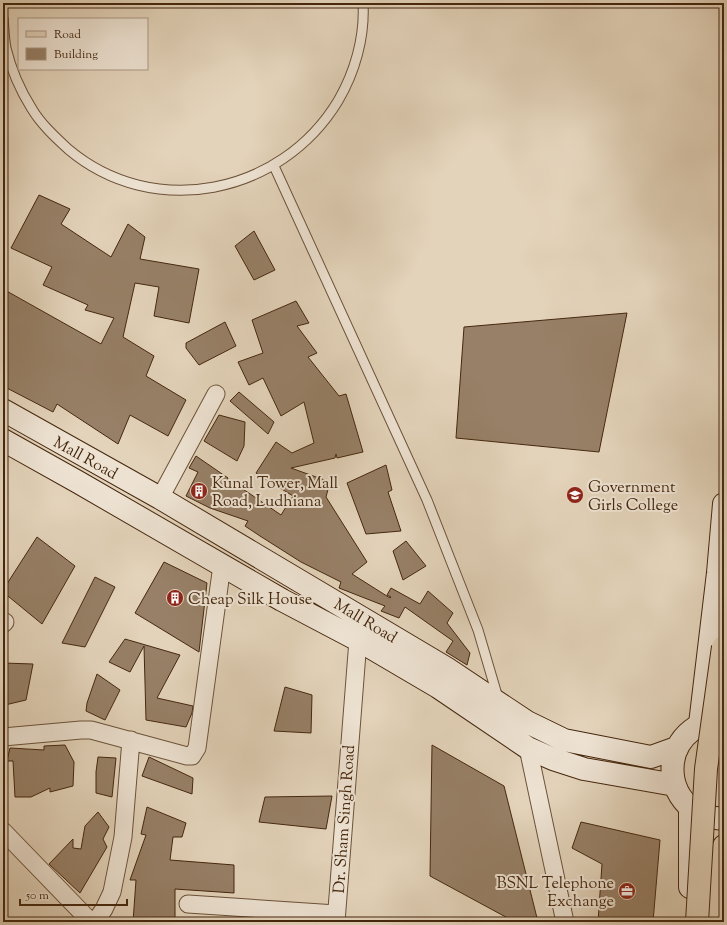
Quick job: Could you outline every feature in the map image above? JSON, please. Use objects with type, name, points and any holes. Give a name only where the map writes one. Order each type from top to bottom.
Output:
[{"type":"main road","name":"Mall Road","points":[[3,410],[160,498],[446,668],[527,722],[564,740],[651,757],[676,748]]},
{"type":"main road","name":"Mall Road","points":[[3,440],[282,600],[358,640],[438,688],[528,748],[553,759],[584,769],[675,785]]},
{"type":"main road","points":[[697,922],[706,770],[720,637],[718,573],[724,504]]},
{"type":"main road","points":[[700,724],[706,679],[720,637]]},
{"type":"main road","points":[[724,718],[709,720],[700,724],[683,737],[676,748],[672,765],[675,785],[681,797],[692,810],[708,817],[724,819]]},
{"type":"main road","points":[[689,922],[690,807]]},
{"type":"main road","points":[[713,922],[718,862],[724,846]]},
{"type":"street","points":[[160,498],[216,394]]},
{"type":"street","points":[[3,737],[91,730],[187,756],[192,756],[197,748],[222,565]]},
{"type":"street","name":"Dr. Sham Singh Road","points":[[336,918],[358,640]]},
{"type":"street","points":[[95,922],[104,909],[112,892],[115,878],[123,837],[132,740]]},
{"type":"street","points":[[528,748],[565,922]]},
{"type":"street","points":[[3,831],[91,922]]},
{"type":"street","points":[[188,904],[336,918]]},
{"type":"lane","points":[[3,18],[4,47],[16,80],[32,110],[53,136],[79,158],[109,176],[142,186],[176,191],[210,189],[243,180],[274,166],[304,144],[328,117],[347,86],[359,52],[364,15],[363,3]]},
{"type":"lane","points":[[274,166],[427,500],[478,630],[500,705]]},
{"type":"building","points":[[39,195],[70,209],[61,224],[111,257],[128,224],[145,237],[140,259],[199,269],[189,323],[154,316],[159,287],[135,283],[123,337],[154,356],[146,376],[186,400],[168,436],[130,415],[118,444],[57,404],[53,412],[3,386],[3,289],[101,344],[114,318],[85,310],[88,305],[43,285],[52,267],[11,248]]},
{"type":"building","points":[[254,231],[275,270],[254,280],[235,246]]},
{"type":"building","points":[[296,301],[309,323],[297,326],[317,353],[308,357],[339,396],[346,394],[363,452],[337,458],[336,454],[335,458],[291,468],[330,482],[326,497],[367,562],[352,574],[390,598],[391,597],[387,595],[391,588],[420,604],[428,591],[453,613],[447,623],[470,653],[467,665],[446,652],[453,641],[405,607],[399,618],[381,611],[385,606],[339,588],[341,582],[301,562],[260,536],[245,526],[248,521],[210,508],[186,496],[198,472],[189,468],[196,456],[228,478],[226,482],[237,485],[281,515],[293,496],[256,473],[276,442],[292,453],[314,443],[304,402],[281,416],[263,378],[249,385],[238,362],[263,353],[252,320]]},
{"type":"building","points":[[627,313],[599,452],[456,438],[464,327]]},
{"type":"building","points":[[225,322],[236,346],[199,365],[186,348],[186,343]]},
{"type":"building","points":[[239,392],[274,422],[268,434],[230,401]]},
{"type":"building","points":[[219,415],[245,422],[244,446],[237,461],[204,441]]},
{"type":"building","points":[[386,465],[392,490],[388,492],[401,531],[366,534],[347,483]]},
{"type":"building","points":[[37,537],[75,566],[42,624],[3,592]]},
{"type":"building","points":[[406,541],[426,566],[403,580],[393,551]]},
{"type":"building","name":"Cheap Silk House","points":[[164,562],[207,583],[199,652],[135,613]]},
{"type":"building","points":[[95,577],[115,587],[85,647],[62,643]]},
{"type":"building","points":[[125,639],[180,655],[157,698],[193,706],[192,713],[186,727],[146,720],[144,646],[130,672],[109,662]]},
{"type":"building","points":[[3,663],[33,664],[26,700],[5,705]]},
{"type":"building","points":[[97,674],[120,690],[105,720],[86,711],[87,703]]},
{"type":"building","points":[[285,687],[312,695],[311,733],[274,731]]},
{"type":"building","points":[[65,745],[74,762],[73,786],[50,792],[50,788],[31,797],[15,797],[13,761],[7,761],[10,748],[44,750],[44,746]]},
{"type":"building","points":[[432,745],[504,786],[538,922],[515,922],[430,876]]},
{"type":"building","points":[[98,757],[116,758],[112,797],[96,793]]},
{"type":"building","points":[[149,757],[193,778],[192,794],[142,776]]},
{"type":"building","points":[[332,796],[326,829],[259,822],[265,797]]},
{"type":"building","points":[[147,807],[186,823],[182,837],[173,837],[170,860],[234,865],[234,893],[175,889],[175,922],[133,922],[136,880],[130,880],[146,835],[141,834]]},
{"type":"building","points":[[98,812],[109,827],[103,839],[107,847],[80,893],[49,864],[73,839],[73,848],[81,849],[85,826]]},
{"type":"building","points":[[581,822],[660,840],[653,922],[598,922],[602,864],[572,848]]},
{"type":"place","name":"Kunal Tower, Mall Road, Ludhiana","points":[[199,491]]},
{"type":"place","name":"Government Girls College","points":[[575,495]]},
{"type":"place","name":"Cheap Silk House","points":[[175,598]]},
{"type":"place","name":"BSNL Telephone Exchange","points":[[627,891]]}]
